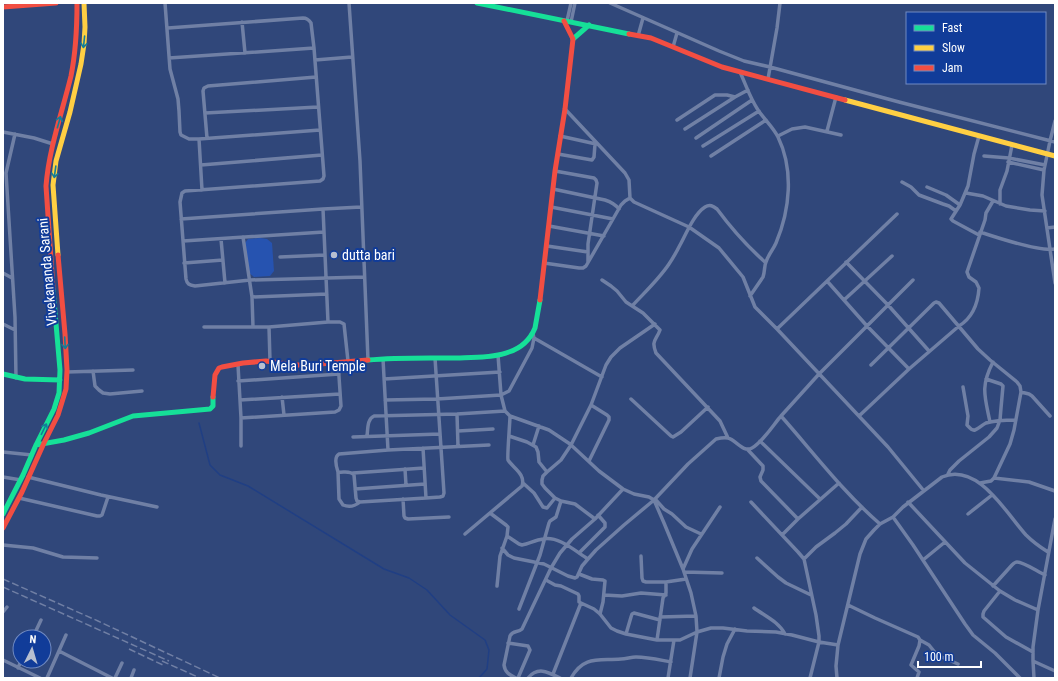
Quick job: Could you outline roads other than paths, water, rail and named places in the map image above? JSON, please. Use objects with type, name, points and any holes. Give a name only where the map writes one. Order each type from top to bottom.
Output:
[{"type":"street","points":[[3,7],[56,3]]},
{"type":"street","name":"Vivekananda Sarani","points":[[3,528],[19,498],[24,477],[32,455],[54,409],[59,393],[60,380],[46,186],[47,167],[71,75],[77,36],[77,3]]},
{"type":"street","name":"Vivekananda Sarani","points":[[3,514],[44,443],[62,404],[66,389],[67,372],[65,334],[55,229],[53,185],[56,161],[70,112],[84,44],[84,3]]},
{"type":"street","points":[[165,3],[170,69],[178,99],[181,135],[188,139],[199,139],[320,130]]},
{"type":"street","points":[[349,3],[360,161],[368,360]]},
{"type":"street","points":[[477,3],[651,38],[722,67],[836,96],[1055,156]]},
{"type":"street","points":[[385,400],[437,399],[501,394],[509,391],[532,348],[541,292],[555,171],[565,109],[573,39],[567,21],[571,3]]},
{"type":"street","points":[[567,21],[575,3]]},
{"type":"street","points":[[610,3],[744,61],[1055,142]]},
{"type":"street","points":[[768,79],[780,3]]},
{"type":"street","points":[[168,28],[303,18],[309,20],[311,23],[314,48],[324,176],[320,181],[185,191],[182,194],[180,202],[184,264],[187,283],[195,286],[250,280],[364,277]]},
{"type":"street","points":[[638,36],[643,18]]},
{"type":"street","points":[[242,22],[245,53]]},
{"type":"street","points":[[573,39],[589,25]]},
{"type":"street","points":[[673,47],[677,33]]},
{"type":"street","points":[[169,58],[314,48]]},
{"type":"street","points":[[315,60],[352,57]]},
{"type":"street","points":[[740,72],[752,100],[778,136],[785,154],[789,190],[782,229],[776,245],[765,262],[765,273],[750,296]]},
{"type":"street","points":[[207,138],[204,88],[208,86],[316,77]]},
{"type":"street","points":[[685,129],[748,90]]},
{"type":"street","points":[[677,120],[715,95],[735,97]]},
{"type":"street","points":[[828,131],[836,96]]},
{"type":"street","points":[[696,138],[752,100]]},
{"type":"street","points":[[205,113],[318,106]]},
{"type":"street","points":[[565,109],[596,144],[625,173],[629,180],[630,198],[634,202],[689,227],[718,248],[743,277],[755,307],[888,447],[924,491]]},
{"type":"street","points":[[704,146],[759,111]]},
{"type":"street","points":[[711,156],[766,120]]},
{"type":"street","points":[[1055,121],[1044,170],[1042,195],[1055,283]]},
{"type":"street","points":[[778,136],[792,129],[805,127],[841,135]]},
{"type":"street","points":[[3,132],[53,142]]},
{"type":"street","points":[[15,134],[6,173],[15,330],[16,378]]},
{"type":"street","points":[[560,136],[596,144]]},
{"type":"street","points":[[979,136],[966,193],[951,217],[952,221],[980,234],[1050,250],[1055,249]]},
{"type":"street","points":[[199,139],[202,190]]},
{"type":"street","points":[[558,154],[592,160],[596,144]]},
{"type":"street","points":[[1000,204],[1000,190],[1007,171],[1012,145]]},
{"type":"street","points":[[201,165],[322,155]]},
{"type":"street","points":[[984,156],[1045,165]]},
{"type":"street","points":[[1009,160],[1044,170]]},
{"type":"street","points":[[555,171],[594,178],[596,180],[597,183],[594,197],[588,262]]},
{"type":"street","points":[[902,182],[911,187],[919,195],[943,204],[956,211]]},
{"type":"street","points":[[927,187],[946,195],[960,204]]},
{"type":"street","points":[[553,189],[611,202],[619,209]]},
{"type":"street","points":[[966,193],[982,196],[1000,204],[1030,210],[1045,211]]},
{"type":"street","points":[[544,263],[583,268],[625,200],[630,198]]},
{"type":"street","points":[[858,416],[929,351],[970,317],[979,291],[978,284],[968,277],[967,272],[986,213],[993,200]]},
{"type":"street","points":[[633,306],[670,263],[689,227],[705,207],[712,206],[717,208],[722,217],[765,262]]},
{"type":"street","points":[[181,219],[361,207]]},
{"type":"street","points":[[551,207],[614,219]]},
{"type":"street","points":[[323,209],[328,322]]},
{"type":"street","points":[[777,329],[897,214]]},
{"type":"street","points":[[549,226],[604,236]]},
{"type":"street","points":[[1047,228],[1055,227]]},
{"type":"street","points":[[183,241],[324,232]]},
{"type":"street","points":[[243,237],[252,297],[253,327]]},
{"type":"street","points":[[221,239],[225,283]]},
{"type":"street","points":[[547,246],[588,252]]},
{"type":"street","points":[[280,257],[325,255]]},
{"type":"street","points":[[844,300],[892,256]]},
{"type":"street","points":[[184,264],[223,260]]},
{"type":"street","points":[[846,262],[888,305],[929,351]]},
{"type":"street","points":[[3,273],[12,278]]},
{"type":"street","points":[[52,276],[59,276]]},
{"type":"street","points":[[602,280],[617,291],[626,302],[643,313],[660,330],[654,339],[653,346],[656,353],[720,421],[728,438]]},
{"type":"street","points":[[748,450],[753,448],[760,441],[819,374],[913,280]]},
{"type":"street","points":[[827,281],[867,326],[909,369]]},
{"type":"street","points":[[252,297],[327,294]]},
{"type":"street","points":[[871,365],[936,302],[939,303],[978,349],[1017,382],[1020,386],[1021,392],[1010,444],[994,478],[991,481],[980,483]]},
{"type":"street","points":[[204,327],[269,327],[340,322],[344,324],[348,362]]},
{"type":"street","points":[[3,324],[15,330]]},
{"type":"street","points":[[595,519],[574,504],[555,498],[542,484],[543,476],[561,460],[571,445],[591,405],[606,365],[611,357],[620,348],[655,324]]},
{"type":"street","points":[[269,327],[270,361]]},
{"type":"street","points":[[36,445],[64,440],[89,433],[134,416],[210,409],[213,406],[216,372],[221,367],[270,361],[296,365],[383,359],[498,355],[520,347],[534,336]]},
{"type":"street","points":[[534,336],[602,377]]},
{"type":"street","points":[[498,355],[501,394],[505,411],[510,416],[549,430],[571,445],[623,489],[634,494],[649,497],[672,514],[686,527],[701,534]]},
{"type":"street","points":[[435,358],[437,399],[441,447],[444,493],[443,496],[360,502],[351,506],[343,505],[340,502],[336,458],[339,454],[388,450],[441,447],[458,446],[489,445]]},
{"type":"street","points":[[383,359],[388,450]]},
{"type":"street","points":[[241,418],[335,412],[339,410],[341,406],[338,362]]},
{"type":"street","points":[[990,422],[984,384],[987,373],[993,362]]},
{"type":"street","points":[[238,364],[241,446]]},
{"type":"street","points":[[67,372],[133,370]]},
{"type":"street","points":[[93,371],[95,386],[103,393],[110,394],[142,391]]},
{"type":"street","points":[[384,380],[500,372]]},
{"type":"street","points":[[3,374],[30,380],[60,380]]},
{"type":"street","points":[[238,381],[339,374]]},
{"type":"street","points":[[837,678],[836,666],[838,645],[860,554],[866,539],[880,524],[893,517],[908,502],[948,474],[959,461],[997,428],[1000,420],[1003,386],[986,379]]},
{"type":"street","points":[[963,387],[968,416],[967,425],[972,430],[990,422],[1000,420],[1016,420]]},
{"type":"street","points":[[1021,392],[1029,394],[1050,416]]},
{"type":"street","points":[[240,400],[340,394]]},
{"type":"street","points":[[282,398],[284,415]]},
{"type":"street","points":[[631,399],[671,436],[674,437],[708,407]]},
{"type":"street","points":[[589,461],[609,420],[607,415],[591,405]]},
{"type":"street","points":[[367,436],[368,423],[371,417],[374,416],[505,411]]},
{"type":"street","points":[[457,414],[458,446]]},
{"type":"street","points":[[510,416],[508,459],[520,474],[524,483],[543,507],[547,508],[555,498]]},
{"type":"street","points":[[782,416],[839,483],[880,524]]},
{"type":"street","points":[[533,445],[539,426]]},
{"type":"street","points":[[458,431],[493,429]]},
{"type":"street","points":[[353,437],[440,434]]},
{"type":"street","points":[[509,436],[527,442],[536,447],[539,462],[547,472]]},
{"type":"street","points":[[502,548],[508,555],[514,558],[537,562],[575,578],[588,559],[624,525],[654,500],[688,464],[716,439],[721,437],[728,438],[742,448],[748,450],[763,466],[760,477],[761,481],[798,519]]},
{"type":"street","points":[[760,441],[820,499]]},
{"type":"street","points":[[423,448],[426,498]]},
{"type":"street","points":[[3,452],[32,455]]},
{"type":"street","points":[[338,472],[353,473],[424,468]]},
{"type":"street","points":[[405,469],[406,485]]},
{"type":"street","points":[[353,473],[356,498],[357,501],[360,502]]},
{"type":"street","points":[[948,474],[969,478],[980,483],[1004,507],[1026,535],[1034,543],[1048,552]]},
{"type":"street","points":[[3,477],[24,477],[157,507]]},
{"type":"street","points":[[994,478],[1029,482],[1055,491]]},
{"type":"street","points":[[465,534],[519,489],[524,483]]},
{"type":"street","points":[[782,535],[839,483]]},
{"type":"street","points":[[355,489],[426,484]]},
{"type":"street","points":[[508,643],[528,646],[530,650],[517,678],[506,672],[504,666],[508,643],[511,633],[522,629],[551,568],[566,545],[595,519],[623,489]]},
{"type":"street","points":[[968,514],[992,494]]},
{"type":"street","points":[[19,498],[100,516],[108,497]]},
{"type":"street","points":[[403,500],[405,518],[412,520],[449,517]]},
{"type":"street","points":[[654,500],[686,579],[696,616],[697,632],[690,678]]},
{"type":"street","points":[[519,609],[542,549],[549,523],[558,514],[561,501]]},
{"type":"street","points":[[752,502],[804,559],[818,626],[819,642],[810,678]]},
{"type":"street","points":[[908,502],[965,563],[1000,591],[1015,600],[1038,610]]},
{"type":"street","points":[[683,571],[692,549],[720,507]]},
{"type":"street","points":[[804,559],[816,547],[846,524],[862,507]]},
{"type":"street","points":[[490,513],[508,527],[507,536],[502,548],[499,562],[497,586]]},
{"type":"street","points":[[579,553],[605,527],[605,523],[598,515]]},
{"type":"street","points":[[893,517],[913,544],[973,635],[1020,678]]},
{"type":"street","points":[[1034,678],[1033,652],[1038,610],[1055,519]]},
{"type":"street","points":[[507,536],[522,545],[544,539],[551,539],[566,545],[588,559]]},
{"type":"street","points":[[923,560],[945,542]]},
{"type":"street","points":[[3,545],[33,548],[63,557],[97,558]]},
{"type":"street","points":[[641,556],[642,578],[644,581],[666,582],[686,579]]},
{"type":"street","points":[[757,558],[786,583],[811,595]]},
{"type":"street","points":[[993,586],[1015,562],[1024,564],[1045,575]]},
{"type":"street","points":[[683,571],[722,573]]},
{"type":"street","points":[[579,574],[592,579],[605,581],[600,614]]},
{"type":"street","points":[[546,580],[578,594],[579,602],[581,604],[552,674]]},
{"type":"street","points":[[656,640],[664,598],[666,595],[666,582]]},
{"type":"street","points":[[1000,591],[984,611],[983,617],[1006,637],[1033,652]]},
{"type":"street","points":[[604,595],[622,596],[641,593],[666,595]]},
{"type":"street","points":[[581,604],[594,609],[611,628],[626,634],[656,640],[680,640],[697,632],[711,628],[785,634],[838,645]]},
{"type":"street","points":[[848,605],[918,638],[929,645],[937,655],[958,664]]},
{"type":"street","points":[[3,612],[7,606]]},
{"type":"street","points":[[754,608],[780,627],[785,634]]},
{"type":"street","points":[[626,634],[632,614],[634,613],[660,618],[696,616]]},
{"type":"street","points":[[37,629],[41,620]]},
{"type":"street","points":[[719,678],[727,644],[736,629]]},
{"type":"street","points":[[47,678],[66,635]]},
{"type":"street","points":[[668,678],[674,640]]},
{"type":"street","points":[[918,678],[919,672],[911,665],[920,640]]},
{"type":"street","points":[[59,650],[112,678]]},
{"type":"street","points":[[571,678],[579,668],[592,660],[639,657],[671,662]]},
{"type":"street","points":[[3,660],[12,665]]},
{"type":"street","points":[[1033,661],[1055,671]]},
{"type":"street","points":[[115,678],[122,663]]},
{"type":"street","points":[[20,669],[40,678]]},
{"type":"street","points":[[131,678],[134,670]]},
{"type":"street","points":[[528,678],[535,671],[544,671],[560,678]]},
{"type":"waterway","points":[[199,423],[210,465],[220,475],[248,486],[384,569],[409,578],[427,590],[450,615],[485,640],[489,650],[487,669],[479,678]]},
{"type":"railway","points":[[3,579],[98,621],[220,678]]},
{"type":"railway","points":[[3,587],[169,661]]},
{"type":"railway","points":[[129,649],[165,666]]},
{"type":"railway","points":[[162,661],[200,678]]},
{"type":"place","name":"dutta bari","points":[[334,255]]},
{"type":"place","name":"Mela Buri Temple","points":[[262,366]]}]
